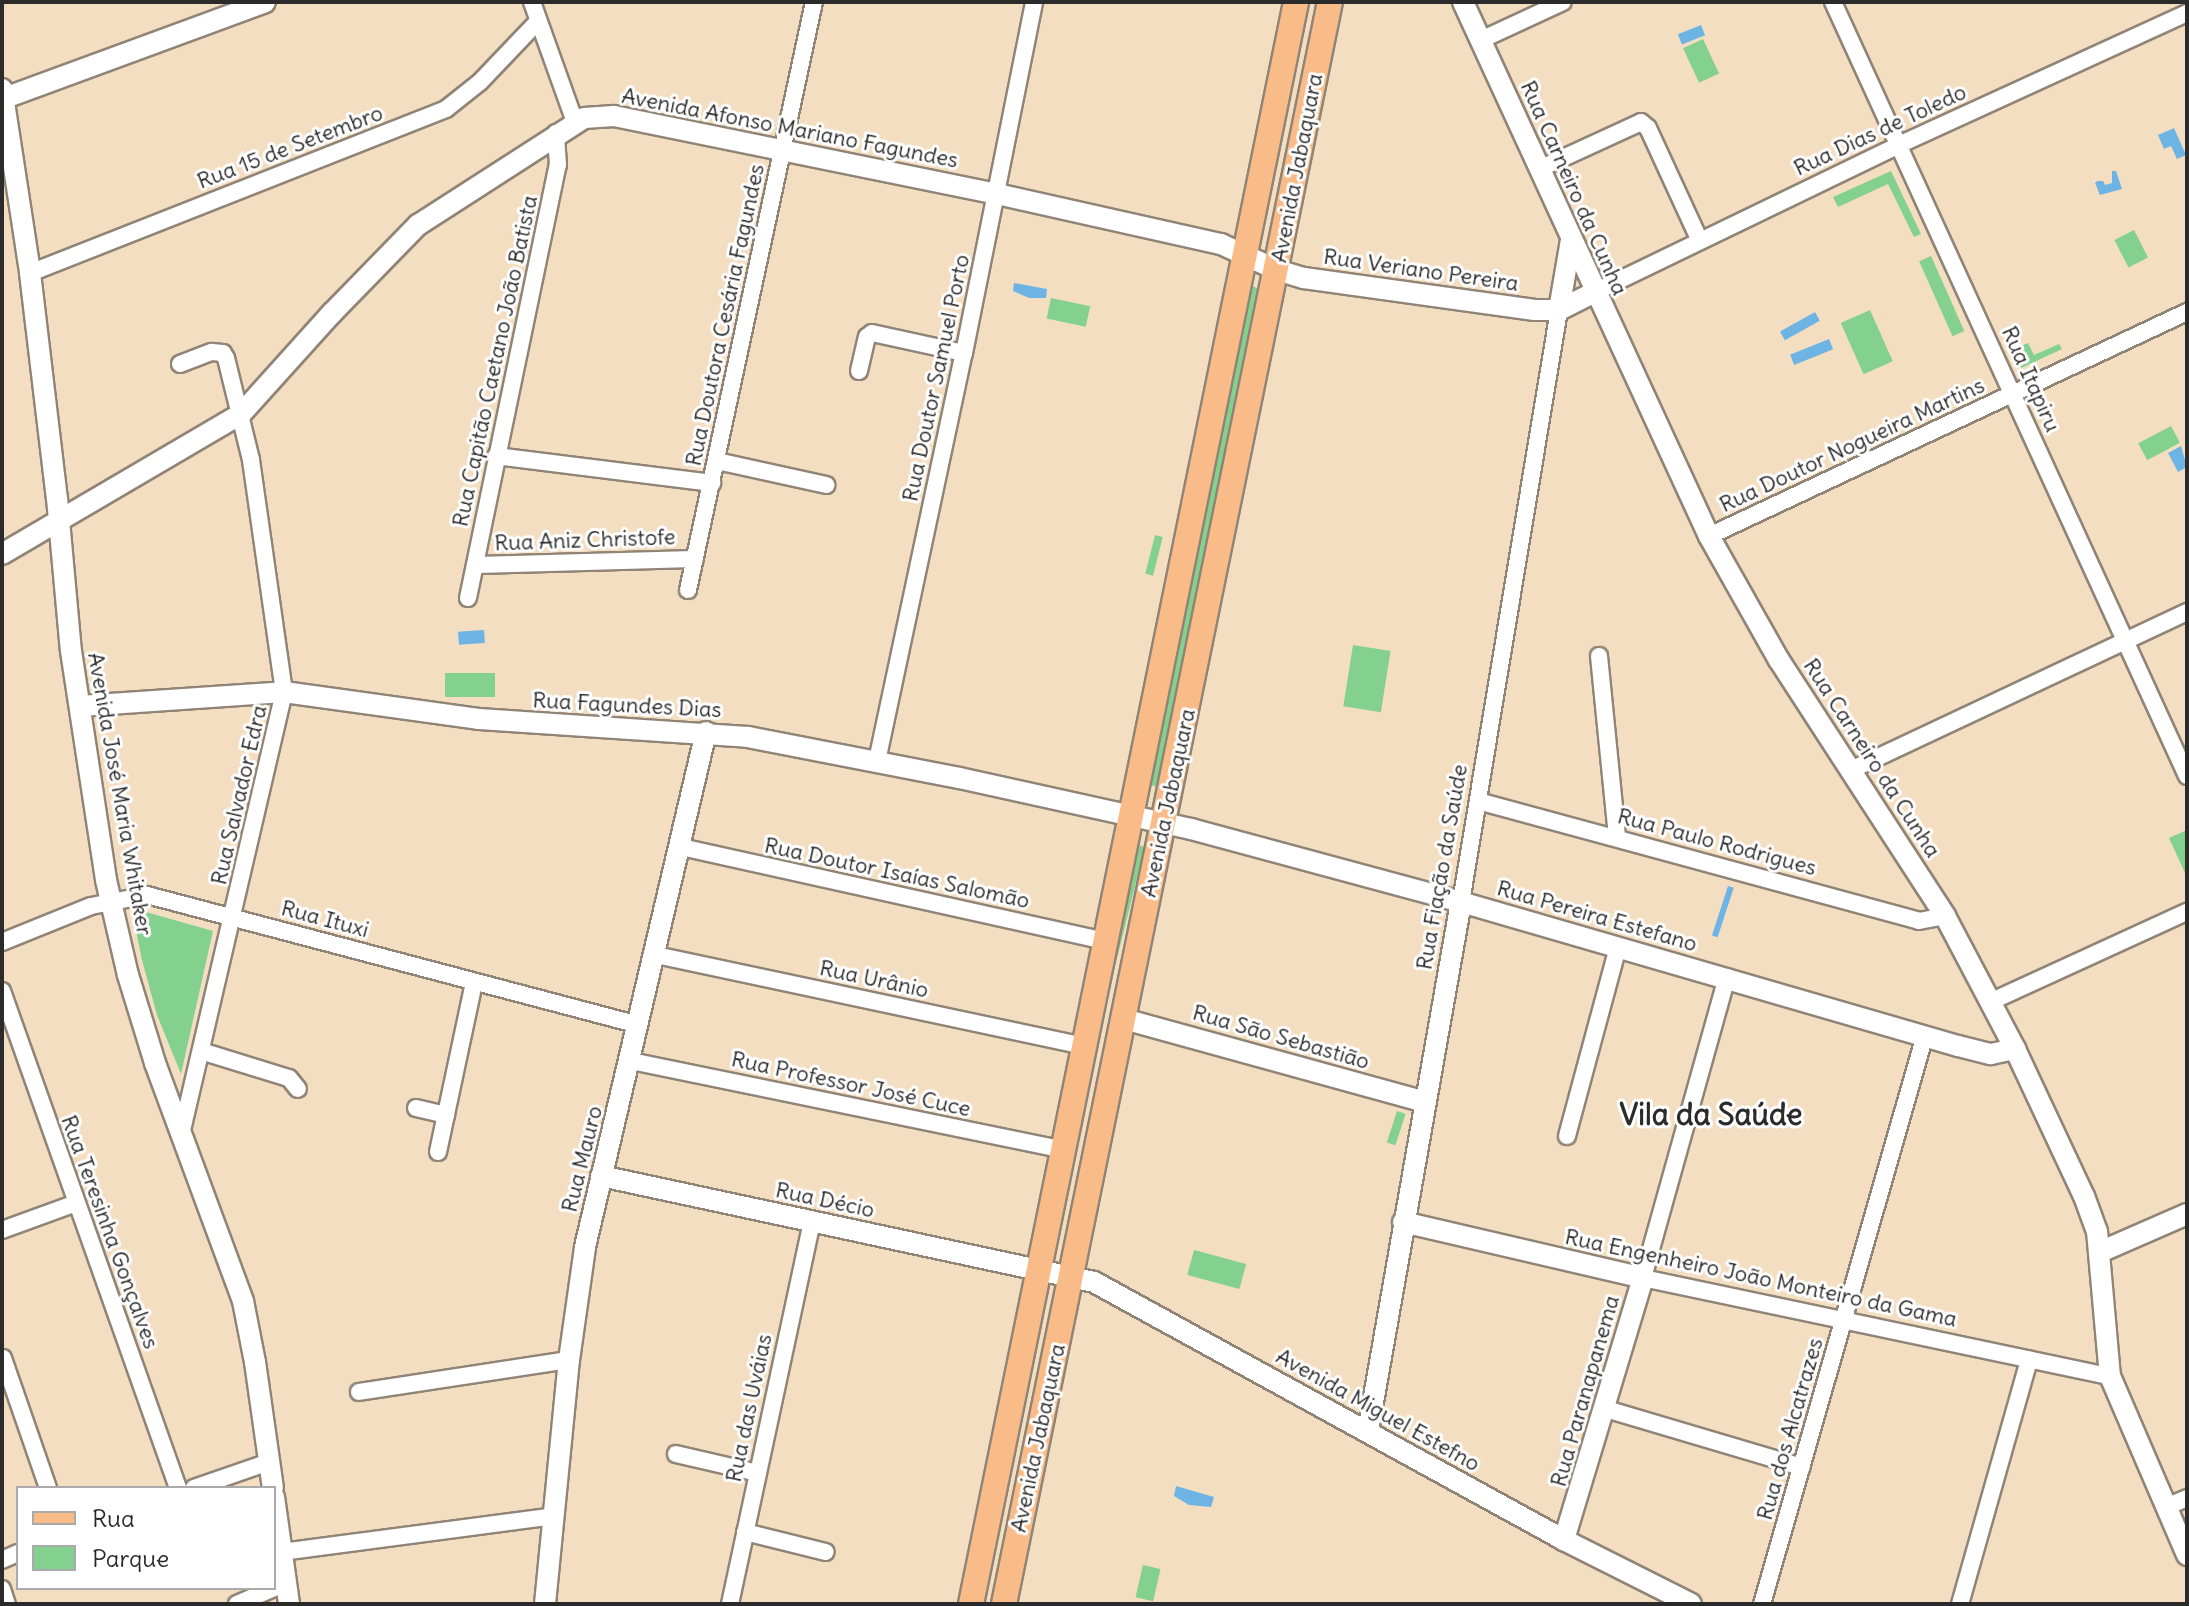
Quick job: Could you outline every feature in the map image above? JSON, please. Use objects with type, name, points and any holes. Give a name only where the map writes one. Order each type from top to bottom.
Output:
[{"type":"main road","name":"Avenida Jabaquara","points":[[971,1604],[1296,2]]},
{"type":"main road","name":"Avenida Jabaquara","points":[[1004,1604],[1330,2]]},
{"type":"street","points":[[3,95],[265,2]]},
{"type":"street","points":[[532,2],[575,122]]},
{"type":"street","name":"Rua Doutora Cesária Fagundes","points":[[688,590],[814,2]]},
{"type":"street","name":"Rua Doutor Samuel Porto","points":[[877,761],[997,194],[1034,2]]},
{"type":"street","name":"Rua Carneiro da Cunha","points":[[1463,2],[1709,536],[1779,660],[1853,769],[1945,916],[2015,1049],[2084,1196],[2097,1231],[2110,1376],[2187,1555]]},
{"type":"street","points":[[1481,40],[1563,2]]},
{"type":"street","name":"Rua Itapiru","points":[[1833,2],[1901,144],[2187,776]]},
{"type":"street","name":"Rua Dias de Toledo","points":[[1595,292],[1901,144],[2187,13]]},
{"type":"street","name":"Rua 15 de Setembro","points":[[30,273],[446,109],[480,82],[538,21]]},
{"type":"street","name":"Avenida José Maria Whitaker","points":[[3,95],[30,273],[59,522],[63,592],[110,900],[128,975],[181,1135],[243,1301],[273,1486]]},
{"type":"street","name":"Avenida Afonso Mariano Fagundes","points":[[2,554],[241,414],[332,313],[418,225],[556,133],[584,118],[614,116],[997,194],[1221,244],[1277,270]]},
{"type":"street","points":[[1539,169],[1641,122],[1648,128],[1700,241]]},
{"type":"street","name":"Rua Capitão Caetano João Batista","points":[[468,598],[558,165],[556,133]]},
{"type":"street","points":[[1566,307],[1571,240]]},
{"type":"street","name":"Rua Veriano Pereira","points":[[1277,270],[1336,283],[1535,310],[1566,307],[1605,313]]},
{"type":"street","points":[[1566,307],[1595,292]]},
{"type":"street","name":"Rua Fiação da Saúde","points":[[1368,1431],[1566,307]]},
{"type":"street","name":"Rua Doutor Nogueira Martins","points":[[1709,536],[2187,312]]},
{"type":"street","points":[[859,371],[870,333],[964,353]]},
{"type":"street","name":"Rua Salvador Edra","points":[[180,364],[212,352],[223,353],[241,414],[284,692],[181,1135]]},
{"type":"street","points":[[496,456],[712,483]]},
{"type":"street","points":[[717,461],[826,485]]},
{"type":"street","name":"Rua Aniz Christofe","points":[[476,565],[695,559]]},
{"type":"street","points":[[1853,769],[2187,612]]},
{"type":"street","points":[[1599,656],[1617,837]]},
{"type":"street","name":"Rua Fagundes Dias","points":[[80,706],[284,692],[478,719],[706,732],[877,761],[1164,823]]},
{"type":"street","name":"Rua Mauro","points":[[545,1604],[569,1360],[582,1265],[706,732]]},
{"type":"street","name":"Rua Paulo Rodrigues","points":[[1478,801],[1919,921],[1945,916]]},
{"type":"street","name":"Rua Pereira Estefano","points":[[1164,823],[1461,902],[1991,1054],[2015,1049]]},
{"type":"street","name":"Rua Doutor Isaías Salomão","points":[[681,847],[1105,941]]},
{"type":"street","name":"Rua Ituxi","points":[[2,942],[110,900],[147,895],[639,1025]]},
{"type":"street","points":[[1990,1002],[2187,912]]},
{"type":"street","points":[[1567,1136],[1618,947]]},
{"type":"street","name":"Rua Urânio","points":[[656,955],[1083,1046]]},
{"type":"street","name":"Rua Paranapanema","points":[[1564,1540],[1606,1409],[1727,977]]},
{"type":"street","points":[[438,1152],[474,983]]},
{"type":"street","name":"Rua Teresinha Gonçalves","points":[[2,991],[177,1486]]},
{"type":"street","name":"Rua São Sebastião","points":[[1124,1019],[1425,1102]]},
{"type":"street","name":"Rua dos Alcatrazes","points":[[1762,1604],[1925,1035]]},
{"type":"street","points":[[201,1051],[289,1078],[298,1089]]},
{"type":"street","name":"Rua Professor José Cuce","points":[[631,1061],[1063,1150]]},
{"type":"street","points":[[416,1108],[446,1115]]},
{"type":"street","name":"Rua Décio","points":[[601,1176],[1039,1269]]},
{"type":"street","points":[[2,1230],[76,1203]]},
{"type":"street","points":[[2100,1252],[2187,1214]]},
{"type":"street","name":"Rua das Uváias","points":[[730,1604],[812,1222]]},
{"type":"street","name":"Rua Engenheiro João Monteiro da Gama","points":[[1403,1222],[1643,1278],[2110,1376]]},
{"type":"street","name":"Avenida Miguel Estefno","points":[[1039,1269],[1094,1282],[1564,1540],[1691,1604]]},
{"type":"street","points":[[3,1358],[47,1486]]},
{"type":"street","points":[[359,1392],[569,1360]]},
{"type":"street","points":[[1960,1604],[2029,1360]]},
{"type":"street","points":[[1606,1409],[1802,1467]]},
{"type":"street","points":[[676,1454],[758,1473]]},
{"type":"street","points":[[200,1486],[269,1462]]},
{"type":"street","points":[[2166,1507],[2187,1498]]},
{"type":"street","points":[[237,1604],[287,1594],[276,1511]]},
{"type":"street","points":[[282,1552],[554,1516]]},
{"type":"street","points":[[745,1532],[826,1552]]},
{"type":"street","points":[[2,1589],[7,1604]]},
{"type":"green space","points":[[1703,39],[1719,73],[1699,83],[1683,48]]},
{"type":"green space","points":[[1891,171],[1921,234],[1914,237],[1888,184],[1838,207],[1833,197]]},
{"type":"green space","points":[[2134,230],[2148,258],[2128,268],[2114,240]]},
{"type":"green space","points":[[1931,256],[1964,331],[1952,336],[1919,261]]},
{"type":"green space","points":[[1250,285],[1259,289],[1158,787],[1150,785]]},
{"type":"green space","points":[[1051,298],[1090,306],[1086,327],[1047,319]]},
{"type":"green space","points":[[1870,310],[1893,361],[1864,374],[1841,323]]},
{"type":"green space","points":[[2028,343],[2034,355],[2059,344],[2062,349],[2021,368],[2012,349]]},
{"type":"green space","points":[[2171,426],[2180,443],[2147,460],[2138,443]]},
{"type":"green space","points":[[1155,535],[1163,537],[1153,576],[1145,574]]},
{"type":"green space","points":[[1353,645],[1391,651],[1381,712],[1343,706]]},
{"type":"green space","points":[[445,673],[495,673],[495,697],[445,697]]},
{"type":"green space","points":[[2187,830],[2187,872],[2185,873],[2169,838]]},
{"type":"green space","points":[[1137,845],[1145,847],[1046,1242],[1039,1240]]},
{"type":"green space","points":[[146,912],[213,931],[181,1074],[157,1015],[142,960],[133,916]]},
{"type":"green space","points":[[1397,1111],[1406,1114],[1395,1145],[1387,1142]]},
{"type":"green space","points":[[1194,1250],[1246,1264],[1239,1289],[1187,1275]]},
{"type":"green space","points":[[1143,1565],[1161,1569],[1153,1601],[1136,1597]]},
{"type":"water","points":[[1701,25],[1705,35],[1682,45],[1678,34]]},
{"type":"water","points":[[2174,128],[2186,155],[2177,159],[2171,146],[2164,149],[2158,135]]},
{"type":"water","points":[[2112,171],[2116,171],[2122,189],[2100,195],[2095,183],[2112,183]]},
{"type":"water","points":[[1014,283],[1047,289],[1046,298],[1029,298],[1013,291]]},
{"type":"water","points":[[1815,312],[1820,321],[1785,340],[1780,331]]},
{"type":"water","points":[[1829,339],[1833,349],[1794,365],[1790,355]]},
{"type":"water","points":[[2181,446],[2187,467],[2178,472],[2168,453]]},
{"type":"water","points":[[484,630],[485,643],[459,645],[458,632]]},
{"type":"water","points":[[1728,886],[1734,888],[1718,937],[1712,935]]},
{"type":"water","points":[[1176,1486],[1214,1497],[1211,1507],[1189,1505],[1174,1496]]},
{"type":"district","name":"Vila da Saúde","points":[[1711,1114]]}]
